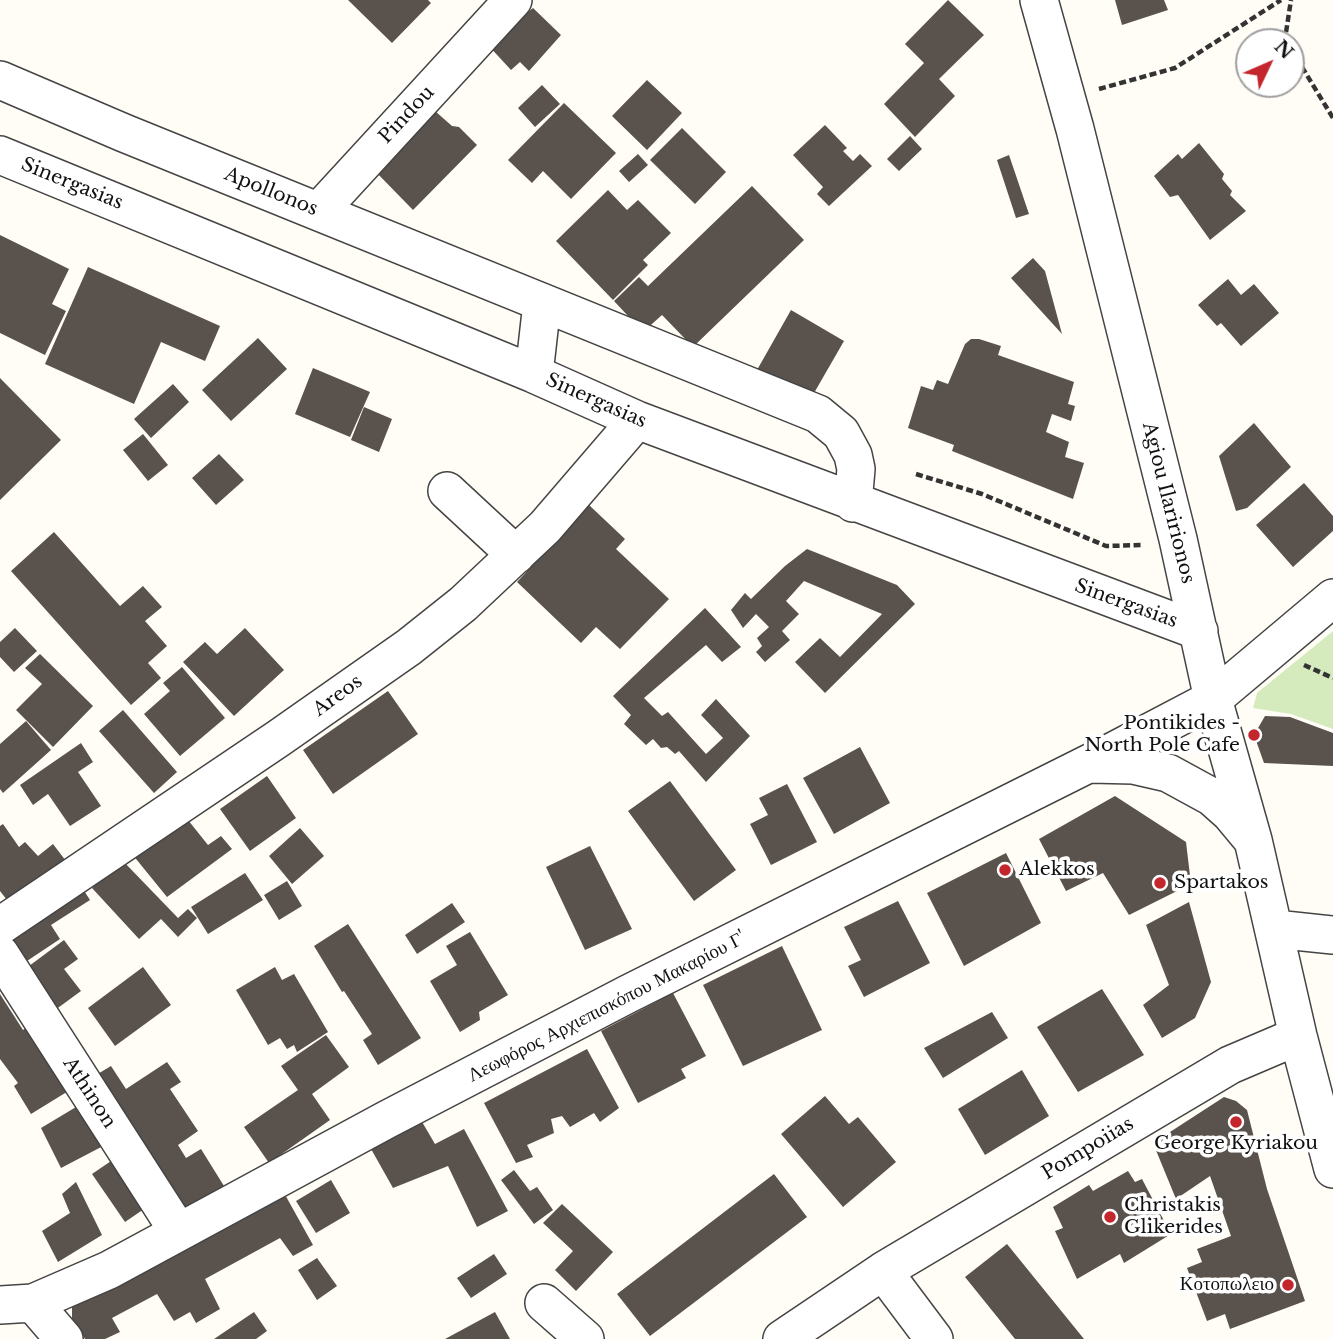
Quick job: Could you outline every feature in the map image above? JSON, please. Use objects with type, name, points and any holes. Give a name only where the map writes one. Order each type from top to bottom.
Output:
[{"type":"street","name":"Agiou Ilaririonos","points":[[1039,0],[1066,97],[1199,631],[1213,699],[1253,840],[1297,1036],[1333,1169]]},
{"type":"street","name":"Pindou","points":[[319,211],[495,6]]},
{"type":"street","name":"Apollonos","points":[[0,80],[124,133],[818,414],[841,433],[853,455],[856,469],[853,503]]},
{"type":"street","name":"Sinergasias","points":[[0,155],[534,374],[637,420],[1199,631]]},
{"type":"street","points":[[534,374],[541,303]]},
{"type":"street","name":"Areos","points":[[0,926],[409,647],[463,604],[545,527],[637,420]]},
{"type":"street","points":[[447,491],[516,555]]},
{"type":"street","name":"Λεωφόρος Αρχιεπισκόπου Μακαρίου Γ'","points":[[16,1304],[109,1270],[386,1120],[604,1007],[1213,699],[1333,597]]},
{"type":"street","points":[[1088,764],[1133,765],[1168,773],[1212,797],[1253,840]]},
{"type":"street","points":[[1275,929],[1333,935]]},
{"type":"street","name":"Athinon","points":[[0,954],[178,1231]]},
{"type":"street","name":"Pompoiias","points":[[782,1339],[883,1271],[1230,1065],[1297,1036]]},
{"type":"street","points":[[883,1271],[934,1339]]},
{"type":"street","points":[[544,1303],[585,1339]]},
{"type":"street","points":[[16,1304],[64,1339]]},
{"type":"path","points":[[1066,97],[1175,68],[1282,0]]},
{"type":"path","points":[[1287,28],[1291,0]]},
{"type":"path","points":[[1305,72],[1333,118]]},
{"type":"path","points":[[916,474],[982,494],[1106,546],[1144,545]]},
{"type":"green space","points":[[1333,631],[1333,729],[1291,714],[1253,708],[1257,693]]},
{"type":"building","points":[[348,0],[428,0],[431,3],[392,43]]},
{"type":"building","points":[[948,0],[984,35],[939,79],[955,96],[915,137],[884,104],[924,63],[905,44]]},
{"type":"building","points":[[1115,0],[1164,0],[1168,10],[1122,25]]},
{"type":"building","points":[[533,8],[561,35],[529,71],[520,62],[511,70],[487,44]]},
{"type":"building","points":[[647,80],[682,113],[647,150],[612,116]]},
{"type":"building","points":[[542,85],[560,104],[535,127],[518,108]]},
{"type":"building","points":[[564,103],[616,153],[571,199],[543,171],[532,183],[508,160]]},
{"type":"building","points":[[435,111],[452,126],[459,127],[477,145],[413,210],[375,171]]},
{"type":"building","points":[[825,125],[847,148],[843,151],[853,161],[860,154],[872,166],[829,206],[817,194],[823,187],[793,155]]},
{"type":"building","points":[[682,128],[726,172],[695,204],[650,160]]},
{"type":"building","points":[[910,136],[922,149],[899,171],[887,159]]},
{"type":"building","points":[[1199,143],[1224,174],[1222,179],[1232,191],[1230,195],[1246,211],[1210,240],[1178,195],[1170,197],[1154,176],[1178,154],[1182,159]]},
{"type":"building","points":[[638,154],[648,165],[629,182],[619,171]]},
{"type":"building","points":[[1009,155],[1029,214],[1016,218],[997,160]]},
{"type":"building","points":[[752,186],[804,240],[693,347],[662,315],[643,332],[614,301],[639,277],[648,286]]},
{"type":"building","points":[[608,190],[627,210],[638,200],[671,233],[643,260],[648,265],[613,300],[556,241]]},
{"type":"building","points":[[0,235],[69,269],[52,304],[66,311],[45,355],[0,333]]},
{"type":"building","points":[[1033,258],[1045,271],[1062,334],[1011,278]]},
{"type":"building","points":[[88,267],[220,326],[205,361],[161,342],[134,404],[45,364]]},
{"type":"building","points":[[1228,279],[1241,295],[1254,284],[1279,313],[1241,346],[1221,323],[1217,326],[1198,305]]},
{"type":"building","points":[[791,310],[844,341],[810,400],[757,370]]},
{"type":"building","points":[[258,338],[287,369],[231,421],[202,390]]},
{"type":"building","points":[[971,339],[1001,346],[998,355],[1074,382],[1068,404],[1075,406],[1071,421],[1052,414],[1046,432],[1069,442],[1065,457],[1084,463],[1073,499],[952,451],[954,445],[908,428],[921,386],[933,390],[937,380],[948,384],[965,344]]},
{"type":"building","points":[[313,368],[370,392],[350,437],[295,414]]},
{"type":"building","points":[[0,378],[61,440],[0,500]]},
{"type":"building","points":[[173,384],[189,402],[151,438],[134,419]]},
{"type":"building","points":[[364,407],[392,419],[379,452],[351,440]]},
{"type":"building","points":[[1254,423],[1291,467],[1247,508],[1236,511],[1219,456]]},
{"type":"building","points":[[143,434],[168,465],[148,481],[123,450]]},
{"type":"building","points":[[219,454],[244,480],[216,505],[192,478]]},
{"type":"building","points":[[1304,483],[1333,516],[1333,531],[1293,567],[1256,525]]},
{"type":"building","points":[[589,505],[625,539],[616,549],[669,599],[620,649],[596,627],[581,643],[517,582]]},
{"type":"building","points":[[54,532],[120,606],[143,586],[162,607],[145,621],[167,646],[148,663],[161,678],[131,705],[11,571]]},
{"type":"building","points":[[807,549],[897,585],[915,604],[825,693],[795,662],[820,638],[840,657],[882,614],[804,581],[786,601],[799,614],[782,631],[790,640],[765,662],[756,652],[762,646],[757,638],[769,627],[756,614],[743,628],[731,610],[745,593],[751,599]]},
{"type":"building","points":[[705,608],[741,647],[722,662],[706,645],[644,698],[662,716],[668,712],[706,754],[723,738],[701,715],[716,699],[750,736],[706,782],[679,751],[675,754],[667,747],[661,748],[653,739],[646,745],[624,724],[631,715],[613,696]]},
{"type":"building","points":[[15,628],[37,651],[14,672],[0,657],[0,642]]},
{"type":"building","points":[[245,628],[284,670],[234,716],[183,662],[205,642],[217,654]]},
{"type":"building","points":[[40,654],[93,706],[53,747],[16,710],[42,684],[25,668]]},
{"type":"building","points":[[182,667],[225,718],[180,756],[144,714],[170,691],[163,683]]},
{"type":"building","points":[[388,691],[418,734],[333,794],[303,750]]},
{"type":"building","points":[[123,710],[177,772],[154,793],[99,731]]},
{"type":"building","points":[[1265,716],[1290,717],[1333,733],[1333,766],[1264,763],[1254,735]]},
{"type":"building","points":[[26,721],[51,750],[3,793],[0,789],[0,744]]},
{"type":"building","points":[[81,743],[93,762],[78,772],[101,806],[70,826],[48,794],[33,805],[20,785]]},
{"type":"building","points":[[860,747],[890,803],[834,834],[803,778]]},
{"type":"building","points":[[267,776],[296,818],[250,851],[220,809]]},
{"type":"building","points":[[670,781],[736,870],[694,901],[628,811]]},
{"type":"building","points":[[787,784],[817,842],[771,865],[750,824],[768,815],[759,798]]},
{"type":"building","points":[[1115,796],[1186,842],[1191,884],[1129,915],[1103,873],[1066,891],[1039,839]]},
{"type":"building","points":[[184,815],[208,845],[221,836],[232,849],[167,897],[132,854]]},
{"type":"building","points":[[3,824],[19,847],[25,842],[38,856],[53,844],[69,865],[7,900],[0,891],[0,826]]},
{"type":"building","points":[[300,828],[324,856],[292,884],[269,856]]},
{"type":"building","points":[[590,846],[632,929],[585,950],[546,867]]},
{"type":"building","points":[[1006,853],[1041,923],[964,966],[927,893]]},
{"type":"building","points":[[122,860],[178,918],[188,909],[197,918],[178,937],[161,919],[139,939],[92,888]]},
{"type":"building","points":[[245,873],[263,900],[208,934],[191,907]]},
{"type":"building","points":[[287,881],[302,906],[279,920],[264,895]]},
{"type":"building","points":[[79,883],[90,900],[51,925],[60,939],[18,967],[0,935]]},
{"type":"building","points":[[898,901],[930,963],[864,997],[848,966],[861,960],[844,927]]},
{"type":"building","points":[[1189,902],[1211,982],[1195,1018],[1162,1038],[1143,1005],[1169,985],[1146,925]]},
{"type":"building","points":[[452,903],[465,922],[417,954],[405,935]]},
{"type":"building","points":[[348,924],[421,1038],[378,1065],[363,1040],[372,1034],[314,946]]},
{"type":"building","points":[[470,932],[508,995],[479,1012],[480,1020],[460,1032],[430,981],[457,965],[446,946]]},
{"type":"building","points":[[64,940],[78,959],[64,969],[81,991],[51,1013],[21,972]]},
{"type":"building","points":[[782,946],[822,1030],[743,1066],[703,985]]},
{"type":"building","points":[[143,967],[171,1005],[115,1046],[88,1008]]},
{"type":"building","points":[[275,967],[282,980],[294,974],[328,1032],[297,1052],[294,1045],[287,1049],[280,1038],[268,1045],[236,990]]},
{"type":"building","points":[[1102,989],[1144,1055],[1078,1092],[1037,1027]]},
{"type":"building","points":[[673,993],[706,1056],[681,1069],[686,1078],[638,1103],[601,1031]]},
{"type":"building","points":[[0,994],[23,1030],[31,1024],[70,1090],[31,1114],[14,1086],[18,1083],[0,1059]]},
{"type":"building","points":[[992,1012],[1008,1038],[943,1078],[924,1048]]},
{"type":"building","points":[[326,1035],[349,1067],[312,1094],[330,1120],[269,1163],[244,1127],[298,1090],[281,1066]]},
{"type":"building","points":[[587,1049],[619,1108],[600,1122],[594,1113],[570,1127],[562,1116],[551,1119],[554,1133],[527,1145],[533,1157],[516,1163],[484,1103]]},
{"type":"building","points":[[167,1062],[181,1082],[170,1089],[198,1131],[178,1145],[186,1158],[201,1149],[224,1186],[178,1214],[91,1078],[111,1066],[126,1089]]},
{"type":"building","points":[[1022,1070],[1049,1116],[985,1155],[958,1109]]},
{"type":"building","points":[[825,1096],[849,1124],[858,1117],[896,1162],[843,1207],[781,1134]]},
{"type":"building","points":[[1224,1097],[1236,1101],[1247,1110],[1267,1189],[1305,1301],[1230,1329],[1225,1314],[1207,1321],[1187,1268],[1202,1262],[1197,1249],[1231,1236],[1210,1176],[1176,1199],[1153,1143]]},
{"type":"building","points":[[81,1104],[105,1145],[61,1168],[41,1128]]},
{"type":"building","points":[[418,1115],[435,1144],[464,1129],[508,1211],[477,1227],[448,1166],[393,1188],[366,1140]]},
{"type":"building","points":[[114,1159],[144,1209],[125,1222],[92,1174]]},
{"type":"building","points":[[514,1170],[530,1191],[537,1187],[553,1210],[534,1224],[501,1180]]},
{"type":"building","name":"Christakis Glikerides","points":[[1128,1171],[1135,1182],[1142,1179],[1171,1234],[1124,1263],[1120,1254],[1077,1279],[1055,1231],[1063,1228],[1053,1207],[1089,1185],[1093,1191]]},
{"type":"building","points":[[774,1174],[807,1217],[650,1336],[617,1294]]},
{"type":"building","points":[[331,1180],[350,1213],[316,1233],[296,1201]]},
{"type":"building","points":[[76,1182],[102,1235],[58,1262],[42,1231],[70,1213],[62,1194]]},
{"type":"building","points":[[283,1191],[313,1245],[293,1256],[280,1238],[205,1279],[220,1309],[196,1323],[190,1312],[174,1321],[157,1294],[112,1318],[120,1332],[105,1339],[85,1339],[72,1318],[76,1297]]},
{"type":"building","points":[[562,1204],[613,1252],[576,1291],[555,1270],[573,1251],[543,1223]]},
{"type":"building","points":[[1007,1244],[1084,1339],[1015,1339],[965,1277]]},
{"type":"building","points":[[494,1254],[507,1274],[471,1298],[457,1278]]},
{"type":"building","points":[[317,1258],[337,1286],[317,1300],[298,1270]]},
{"type":"building","points":[[254,1312],[267,1331],[256,1339],[214,1339]]},
{"type":"building","points":[[495,1312],[510,1339],[445,1339]]},
{"type":"place","name":"Pontikides - North Pole Cafe","points":[[1254,735]]},
{"type":"place","name":"Alekkos","points":[[1005,870]]},
{"type":"place","name":"Spartakos","points":[[1160,883]]},
{"type":"place","name":"George Kyriakou","points":[[1236,1122]]},
{"type":"place","name":"Christakis Glikerides","points":[[1110,1217]]},
{"type":"place","name":"Κοτοπωλειο","points":[[1288,1285]]}]
